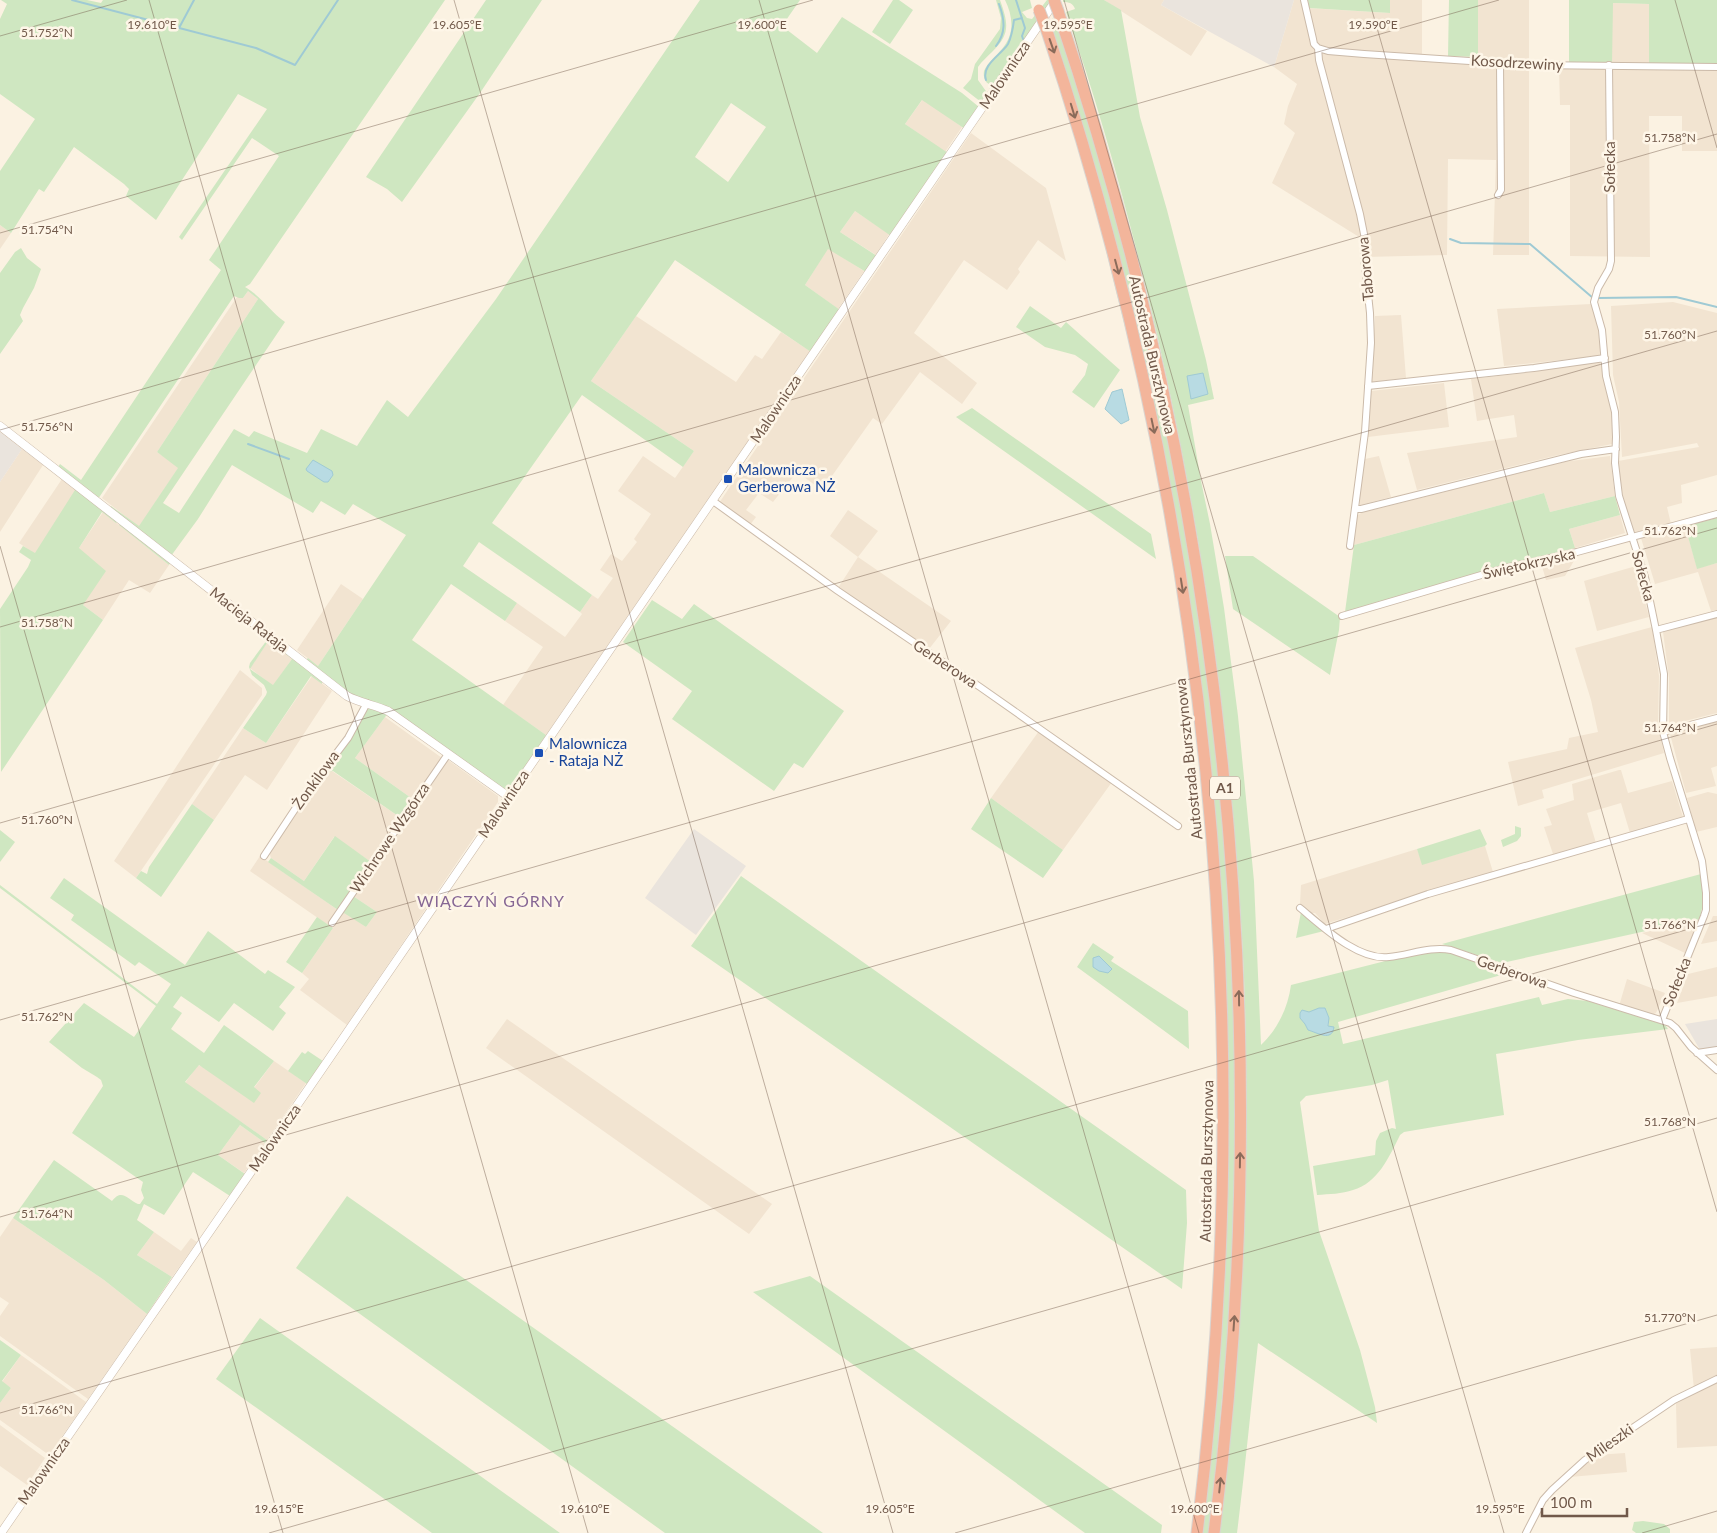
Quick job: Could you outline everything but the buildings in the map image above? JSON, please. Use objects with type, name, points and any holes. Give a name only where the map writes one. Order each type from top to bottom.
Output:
[{"type":"highway","name":"Autostrada Bursztynowa","points":[[1056,4],[1111,180],[1164,391],[1196,560],[1221,748],[1229,830],[1236,939],[1240,1121],[1237,1271],[1231,1365],[1214,1533]]},
{"type":"highway","name":"Autostrada Bursztynowa","points":[[1038,5],[1095,186],[1124,295],[1145,387],[1164,476],[1179,564],[1204,750],[1214,856],[1220,959],[1223,1033],[1223,1158],[1220,1266],[1215,1349],[1197,1533]]},
{"type":"street","name":"Taborowa","points":[[1304,0],[1313,39],[1318,48],[1319,60],[1360,214],[1365,240],[1364,257],[1371,343],[1366,432],[1350,546]]},
{"type":"street","name":"Malownicza","points":[[1,1533],[1056,4]]},
{"type":"street","name":"Kosodrzewiny","points":[[1318,48],[1328,51],[1364,54],[1529,65],[1717,67]]},
{"type":"street","points":[[1498,195],[1501,190],[1500,62]]},
{"type":"street","name":"Sołecka","points":[[1609,66],[1611,261],[1610,269],[1598,288],[1594,302],[1602,330],[1607,381],[1615,412],[1615,463],[1619,496],[1645,577],[1664,674],[1663,732],[1702,861],[1706,893],[1706,910],[1662,1020]]},
{"type":"street","points":[[1368,386],[1534,368],[1605,358]]},
{"type":"street","name":"Macieja Rataja","points":[[0,426],[349,697],[388,711],[509,798]]},
{"type":"street","points":[[1356,508],[1361,509],[1581,454],[1616,448]]},
{"type":"street","name":"Gerberowa","points":[[713,501],[838,592],[988,692],[1178,826]]},
{"type":"street","name":"Świętokrzyska","points":[[1342,616],[1505,568],[1632,538],[1717,514]]},
{"type":"street","points":[[1656,630],[1717,614]]},
{"type":"street","name":"Żonkilowa","points":[[264,856],[301,800],[348,738],[367,703]]},
{"type":"street","points":[[1663,732],[1717,718]]},
{"type":"street","name":"Wichrowe Wzgórza","points":[[332,923],[448,754]]},
{"type":"street","points":[[1326,929],[1410,900],[1514,868],[1688,819]]},
{"type":"street","name":"Gerberowa","points":[[1300,908],[1347,944],[1376,957],[1391,957],[1442,948],[1451,950],[1574,993],[1670,1023],[1717,1070]]},
{"type":"street","points":[[1698,1053],[1717,1050]]},
{"type":"street","name":"Mileszki","points":[[1526,1533],[1543,1500],[1585,1460],[1674,1400],[1717,1379]]},
{"type":"shaded area","points":[[1104,0],[1164,0],[1161,5],[1207,31],[1191,56]]},
{"type":"shaded area","points":[[1164,0],[1294,0],[1274,67],[1161,5]]},
{"type":"shaded area","points":[[1294,0],[1303,0],[1307,8],[1389,13],[1390,0],[1422,0],[1422,58],[1478,60],[1478,0],[1529,0],[1529,64],[1717,69],[1717,151],[1682,151],[1682,116],[1649,116],[1650,257],[1570,256],[1570,105],[1560,105],[1559,68],[1529,68],[1529,255],[1493,255],[1496,160],[1448,159],[1447,255],[1365,257],[1364,240],[1272,183],[1295,133],[1284,124],[1288,106],[1297,84],[1274,67]]},
{"type":"shaded area","points":[[1612,3],[1649,4],[1649,65],[1612,64]]},
{"type":"shaded area","points":[[923,99],[962,127],[945,152],[905,124]]},
{"type":"shaded area","points":[[971,133],[1046,188],[1066,261],[1038,240],[1018,269],[1020,272],[1007,290],[964,260],[914,333],[977,383],[962,404],[920,372],[882,424],[873,418],[822,490],[797,472],[773,502],[759,493],[746,510],[756,517],[750,525],[719,503]]},
{"type":"shaded area","points":[[855,211],[889,234],[876,255],[840,232]]},
{"type":"shaded area","points":[[0,225],[11,233],[0,249]]},
{"type":"shaded area","points":[[828,248],[864,271],[838,309],[805,285]]},
{"type":"shaded area","points":[[248,291],[258,299],[157,452],[179,467],[139,527],[102,498],[237,297],[243,298]]},
{"type":"shaded area","points":[[1673,302],[1717,313],[1717,475],[1681,485],[1682,503],[1667,507],[1671,524],[1634,535],[1623,498],[1618,461],[1699,447],[1697,443],[1622,457],[1619,402],[1613,375],[1611,306]]},
{"type":"shaded area","points":[[1591,304],[1600,331],[1600,356],[1504,366],[1497,309]]},
{"type":"shaded area","points":[[1401,315],[1406,378],[1372,382],[1375,316]]},
{"type":"shaded area","points":[[636,316],[736,382],[755,355],[762,359],[781,332],[810,351],[546,735],[503,705],[543,647],[505,621],[517,603],[565,637],[582,614],[580,612],[592,595],[598,599],[613,578],[600,570],[611,554],[622,561],[637,542],[634,539],[651,514],[618,491],[643,456],[675,478],[694,451],[591,381]]},
{"type":"shaded area","points":[[1600,362],[1613,411],[1612,444],[1558,455],[1417,490],[1407,453],[1517,437],[1514,415],[1477,421],[1471,379],[1534,372],[1563,365]]},
{"type":"shaded area","points":[[1444,383],[1449,427],[1368,437],[1371,391]]},
{"type":"shaded area","points":[[0,432],[22,449],[0,482]]},
{"type":"shaded area","points":[[22,449],[43,465],[0,532],[0,482]]},
{"type":"shaded area","points":[[1379,456],[1391,497],[1360,505],[1359,500],[1365,459]]},
{"type":"shaded area","points":[[1610,456],[1615,496],[1550,512],[1544,493],[1354,545],[1357,516],[1361,513],[1563,462]]},
{"type":"shaded area","points":[[62,479],[76,490],[35,554],[19,543]]},
{"type":"shaded area","points":[[848,510],[878,531],[858,557],[830,536]]},
{"type":"shaded area","points":[[103,512],[169,565],[150,593],[129,580],[103,620],[83,605],[79,548]]},
{"type":"shaded area","points":[[1620,515],[1625,533],[1575,548],[1569,529]]},
{"type":"shaded area","points":[[1685,526],[1697,568],[1717,563],[1717,610],[1711,611],[1698,572],[1655,584],[1641,538]]},
{"type":"shaded area","points":[[1578,554],[1565,576],[1546,580],[1541,563]]},
{"type":"shaded area","points":[[858,557],[951,621],[929,649],[838,588]]},
{"type":"shaded area","points":[[1636,566],[1649,617],[1597,631],[1584,581]]},
{"type":"shaded area","points":[[341,584],[363,599],[318,666],[297,650]]},
{"type":"shaded area","points":[[1717,617],[1717,713],[1669,725],[1669,678],[1663,632]]},
{"type":"shaded area","points":[[1652,627],[1659,676],[1658,727],[1664,753],[1542,790],[1544,798],[1518,806],[1508,762],[1567,749],[1569,738],[1598,732],[1591,700],[1575,648]]},
{"type":"shaded area","points":[[269,640],[292,659],[273,686],[250,668]]},
{"type":"shaded area","points":[[240,670],[262,688],[262,695],[136,878],[114,861]]},
{"type":"shaded area","points":[[312,676],[332,691],[267,790],[245,775],[214,820],[192,804],[243,728],[266,743]]},
{"type":"shaded area","points":[[385,717],[442,758],[414,800],[355,758]]},
{"type":"shaded area","points":[[1717,722],[1717,766],[1711,768],[1716,786],[1686,793],[1670,734]]},
{"type":"shaded area","points":[[1039,731],[1112,782],[1063,850],[991,798]]},
{"type":"shaded area","points":[[448,760],[498,796],[498,802],[347,1025],[300,990],[309,979],[302,973],[344,912],[366,927],[377,912],[353,896],[410,818]]},
{"type":"shaded area","points":[[1621,770],[1628,793],[1672,781],[1683,817],[1630,833],[1621,803],[1587,813],[1596,843],[1553,854],[1544,827],[1552,825],[1546,809],[1574,800],[1572,784]]},
{"type":"shaded area","points":[[332,771],[401,818],[371,862],[334,837],[304,881],[271,858],[269,851],[322,773]]},
{"type":"shaded area","points":[[1708,792],[1717,794],[1717,827],[1696,832],[1687,798]]},
{"type":"shaded area","points":[[694,829],[746,866],[696,935],[645,898]]},
{"type":"shaded area","points":[[1485,846],[1493,872],[1325,924],[1315,913],[1311,913],[1300,904],[1301,885],[1417,849],[1423,864]]},
{"type":"shaded area","points":[[260,856],[338,910],[328,925],[250,871]]},
{"type":"shaded area","points":[[1713,916],[1717,916],[1717,941],[1701,944]]},
{"type":"shaded area","points":[[1700,919],[1685,953],[1642,933]]},
{"type":"shaded area","points":[[1717,967],[1717,996],[1677,1003],[1688,974]]},
{"type":"shaded area","points":[[1627,979],[1665,993],[1656,1013],[1652,1015],[1619,1006]]},
{"type":"shaded area","points":[[507,1019],[772,1204],[749,1234],[486,1048]]},
{"type":"shaded area","points":[[1717,1019],[1717,1047],[1700,1050],[1685,1024]]},
{"type":"shaded area","points":[[274,1061],[306,1083],[267,1140],[185,1083],[198,1065],[254,1088]]},
{"type":"shaded area","points":[[240,1125],[265,1143],[244,1173],[218,1155]]},
{"type":"shaded area","points":[[13,1218],[104,1280],[147,1314],[88,1399],[0,1336],[0,1316],[9,1303],[0,1297],[0,1237]]},
{"type":"shaded area","points":[[154,1232],[181,1251],[191,1238],[197,1242],[172,1277],[137,1255]]},
{"type":"shaded area","points":[[1717,1347],[1717,1446],[1677,1448],[1676,1403],[1694,1389],[1690,1349]]},
{"type":"shaded area","points":[[21,1355],[86,1402],[49,1455],[0,1420],[0,1403],[11,1388],[2,1382]]},
{"type":"shaded area","points":[[0,1425],[45,1458],[27,1485],[0,1466]]},
{"type":"shaded area","points":[[1625,1453],[1627,1472],[1570,1477],[1596,1455]]},
{"type":"green space","points":[[1,0],[87,0],[101,3],[103,0],[445,0],[250,284],[245,287],[285,322],[163,503],[179,513],[234,429],[249,437],[254,431],[307,453],[321,429],[357,446],[387,400],[408,417],[496,299],[700,0],[800,0],[782,26],[817,53],[842,17],[962,93],[979,107],[965,129],[922,100],[905,124],[948,153],[891,236],[855,211],[840,232],[877,256],[866,272],[828,249],[805,285],[840,310],[811,352],[675,260],[591,381],[694,451],[683,467],[582,395],[492,523],[592,595],[580,612],[479,542],[463,566],[517,603],[505,621],[451,584],[412,640],[546,735],[537,749],[533,750],[535,754],[510,789],[506,790],[398,715],[348,693],[305,661],[308,658],[318,666],[406,535],[353,504],[345,515],[321,501],[313,513],[232,465],[198,519],[171,556],[111,510],[111,506],[139,526],[178,468],[157,452],[258,299],[248,291],[243,298],[234,296],[98,499],[58,467],[60,464],[81,480],[221,270],[209,260],[279,156],[252,138],[182,240],[179,237],[267,109],[238,94],[156,220],[126,196],[129,189],[124,184],[74,147],[44,192],[39,189],[11,233],[0,225],[0,171],[35,119],[0,94],[0,19],[7,4]],"holes":[[[731,103],[766,127],[728,182],[695,157]]]},
{"type":"green space","points":[[486,0],[542,0],[480,93],[402,202],[387,189],[366,177]]},
{"type":"green space","points":[[893,0],[899,0],[913,10],[890,44],[872,32]]},
{"type":"green space","points":[[996,0],[1000,0],[1005,15],[1006,28],[1005,34],[998,46],[978,67],[978,80],[988,94],[983,102],[981,102],[963,88],[971,79],[975,64],[1000,29],[1001,18]]},
{"type":"green space","points":[[1005,0],[1030,0],[1032,8],[1022,12],[1027,18],[1032,19],[1047,0],[1052,0],[996,83],[991,85],[985,80],[984,71],[1002,49],[1011,31],[1010,12]]},
{"type":"green space","points":[[1063,0],[1104,0],[1121,10],[1140,117],[1167,210],[1206,360],[1214,399],[1188,405],[1224,608],[1238,716],[1254,881],[1261,1045],[1272,1033],[1281,1018],[1291,985],[1405,956],[1434,951],[1450,952],[1508,973],[1338,1022],[1343,1044],[1539,997],[1542,1005],[1568,999],[1588,1001],[1665,1025],[1668,1029],[1578,1040],[1496,1054],[1504,1115],[1404,1132],[1400,1135],[1382,1168],[1369,1182],[1362,1187],[1335,1194],[1317,1195],[1313,1166],[1375,1155],[1376,1141],[1380,1133],[1392,1128],[1396,1129],[1388,1080],[1372,1085],[1306,1096],[1300,1102],[1319,1231],[1360,1350],[1375,1407],[1377,1423],[1258,1343],[1237,1533],[1219,1533],[1227,1468],[1238,1337],[1245,1205],[1246,1139],[1243,958],[1232,802],[1224,728],[1215,654],[1192,507],[1163,361],[1119,184],[1089,80],[1066,12],[1075,9],[1070,3],[1063,2]],"holes":[[[1319,1008],[1329,1023],[1326,1036],[1308,1030],[1300,1018]]]},
{"type":"green space","points":[[1308,0],[1390,0],[1390,13],[1309,8]]},
{"type":"green space","points":[[1449,0],[1478,0],[1478,57],[1448,56]]},
{"type":"green space","points":[[1569,0],[1717,0],[1717,66],[1649,65],[1649,4],[1613,3],[1612,64],[1569,64]]},
{"type":"green space","points":[[1053,18],[1057,29],[1060,28],[1102,161],[1158,383],[1206,653],[1230,902],[1237,1084],[1233,1275],[1210,1533],[1201,1533],[1226,1025],[1180,549],[1052,32],[1055,31],[1051,21]]},
{"type":"green space","points":[[21,248],[27,258],[41,269],[34,288],[20,315],[23,321],[0,354],[0,273],[15,252]]},
{"type":"green space","points":[[1030,306],[1061,328],[1066,322],[1120,370],[1094,408],[1072,392],[1085,375],[1088,364],[1075,355],[1045,347],[1016,327]]},
{"type":"green space","points":[[972,408],[1151,534],[1156,559],[956,417]]},
{"type":"green space","points":[[68,482],[117,522],[102,512],[79,548],[106,571],[83,605],[103,620],[1,772],[0,609],[31,560],[19,552],[23,546],[35,553],[75,490]]},
{"type":"green space","points":[[1544,493],[1550,512],[1615,496],[1620,515],[1569,529],[1575,548],[1501,566],[1345,612],[1354,545]]},
{"type":"green space","points":[[1717,518],[1717,563],[1697,569],[1685,526]]},
{"type":"green space","points":[[121,524],[171,561],[169,565],[119,525]]},
{"type":"green space","points":[[1225,556],[1253,556],[1340,617],[1330,675],[1233,609]]},
{"type":"green space","points":[[652,600],[682,619],[694,604],[844,711],[803,768],[794,763],[774,791],[672,719],[692,691],[623,642]]},
{"type":"green space","points":[[267,640],[269,640],[250,669],[273,685],[292,659],[283,652],[285,651],[322,681],[322,684],[311,676],[266,743],[243,728],[267,692],[264,685],[252,675],[249,667]]},
{"type":"green space","points":[[269,640],[280,647],[280,649]]},
{"type":"green space","points":[[371,707],[388,713],[355,758],[414,800],[401,818],[333,771],[322,773],[366,710]]},
{"type":"green space","points":[[991,798],[1063,850],[1043,878],[971,829]]},
{"type":"green space","points":[[192,804],[214,820],[161,897],[136,878],[141,871],[147,874],[149,867]]},
{"type":"green space","points":[[1515,826],[1521,828],[1521,836],[1517,841],[1503,847],[1501,840],[1515,834]]},
{"type":"green space","points":[[1480,829],[1487,844],[1485,846],[1422,865],[1417,849]]},
{"type":"green space","points":[[0,830],[15,842],[0,862]]},
{"type":"green space","points":[[335,836],[371,862],[338,910],[268,862],[271,858],[304,881]]},
{"type":"green space","points":[[1701,874],[1703,903],[1700,919],[1502,963],[1442,944]]},
{"type":"green space","points":[[741,876],[1186,1190],[1187,1223],[1182,1289],[691,946]]},
{"type":"green space","points":[[64,878],[185,965],[208,931],[265,974],[268,970],[295,987],[279,1007],[286,1013],[273,1031],[234,1003],[219,1022],[181,996],[173,1007],[182,1013],[171,1029],[204,1053],[224,1025],[274,1061],[254,1087],[261,1093],[254,1103],[199,1065],[185,1082],[267,1140],[265,1143],[240,1125],[218,1155],[245,1174],[230,1196],[193,1172],[164,1215],[144,1204],[137,1220],[154,1232],[137,1255],[172,1277],[147,1314],[104,1280],[13,1218],[54,1160],[112,1201],[119,1195],[122,1195],[140,1204],[144,1198],[141,1190],[143,1182],[72,1133],[103,1086],[101,1080],[82,1068],[49,1042],[84,1003],[134,1037],[156,1006],[0,888],[0,885],[157,1004],[171,984],[139,962],[135,966],[71,920],[74,915],[50,898]]},
{"type":"green space","points":[[353,896],[377,912],[366,927],[344,913],[342,915],[341,912]]},
{"type":"green space","points":[[1301,912],[1324,931],[1296,938]]},
{"type":"green space","points":[[317,917],[333,928],[302,973],[286,962]]},
{"type":"green space","points":[[1093,943],[1114,957],[1111,961],[1188,1011],[1189,1049],[1077,967]]},
{"type":"green space","points":[[308,1051],[323,1061],[307,1084],[288,1071],[302,1052],[305,1054]]},
{"type":"green space","points":[[347,1196],[823,1533],[665,1533],[296,1268]]},
{"type":"green space","points":[[810,1276],[1162,1525],[1161,1533],[1085,1533],[753,1292]]},
{"type":"green space","points":[[260,1318],[560,1533],[432,1533],[216,1379]]},
{"type":"green space","points":[[0,1340],[21,1355],[2,1381],[11,1388],[0,1403]]},
{"type":"green space","points":[[1643,1521],[1664,1524],[1670,1529],[1670,1533],[1636,1533],[1632,1530],[1634,1522]]},
{"type":"water","points":[[1203,373],[1208,394],[1191,399],[1187,376]]},
{"type":"water","points":[[1122,389],[1129,420],[1121,424],[1105,409],[1112,392]]},
{"type":"water","points":[[313,460],[332,471],[333,475],[328,482],[324,482],[307,471],[306,469]]},
{"type":"water","points":[[1099,956],[1112,969],[1108,973],[1093,967],[1093,958]]},
{"type":"water","points":[[1325,1008],[1329,1018],[1328,1026],[1334,1027],[1333,1032],[1328,1035],[1308,1030],[1300,1018],[1302,1010],[1309,1012]]},
{"type":"waterway","points":[[72,0],[256,48],[295,65],[338,0]]},
{"type":"waterway","points":[[179,28],[194,0]]},
{"type":"waterway","points":[[1016,0],[1025,28],[1022,36],[1023,39]]},
{"type":"waterway","points":[[996,46],[1002,36],[1004,26],[999,4]]},
{"type":"waterway","points":[[986,80],[986,70],[992,60],[1008,44],[1014,20],[1022,18]]},
{"type":"waterway","points":[[1450,239],[1461,243],[1530,244],[1593,298]]},
{"type":"waterway","points":[[1598,298],[1676,297],[1717,307]]},
{"type":"waterway","points":[[248,444],[289,459]]},
{"type":"place","name":"Malownicza - Gerberowa NŻ","points":[[728,479]]},
{"type":"place","name":"Malownicza - Rataja NŻ","points":[[539,753]]},
{"type":"district","name":"WIĄCZYŃ GÓRNY","points":[[491,901]]}]
